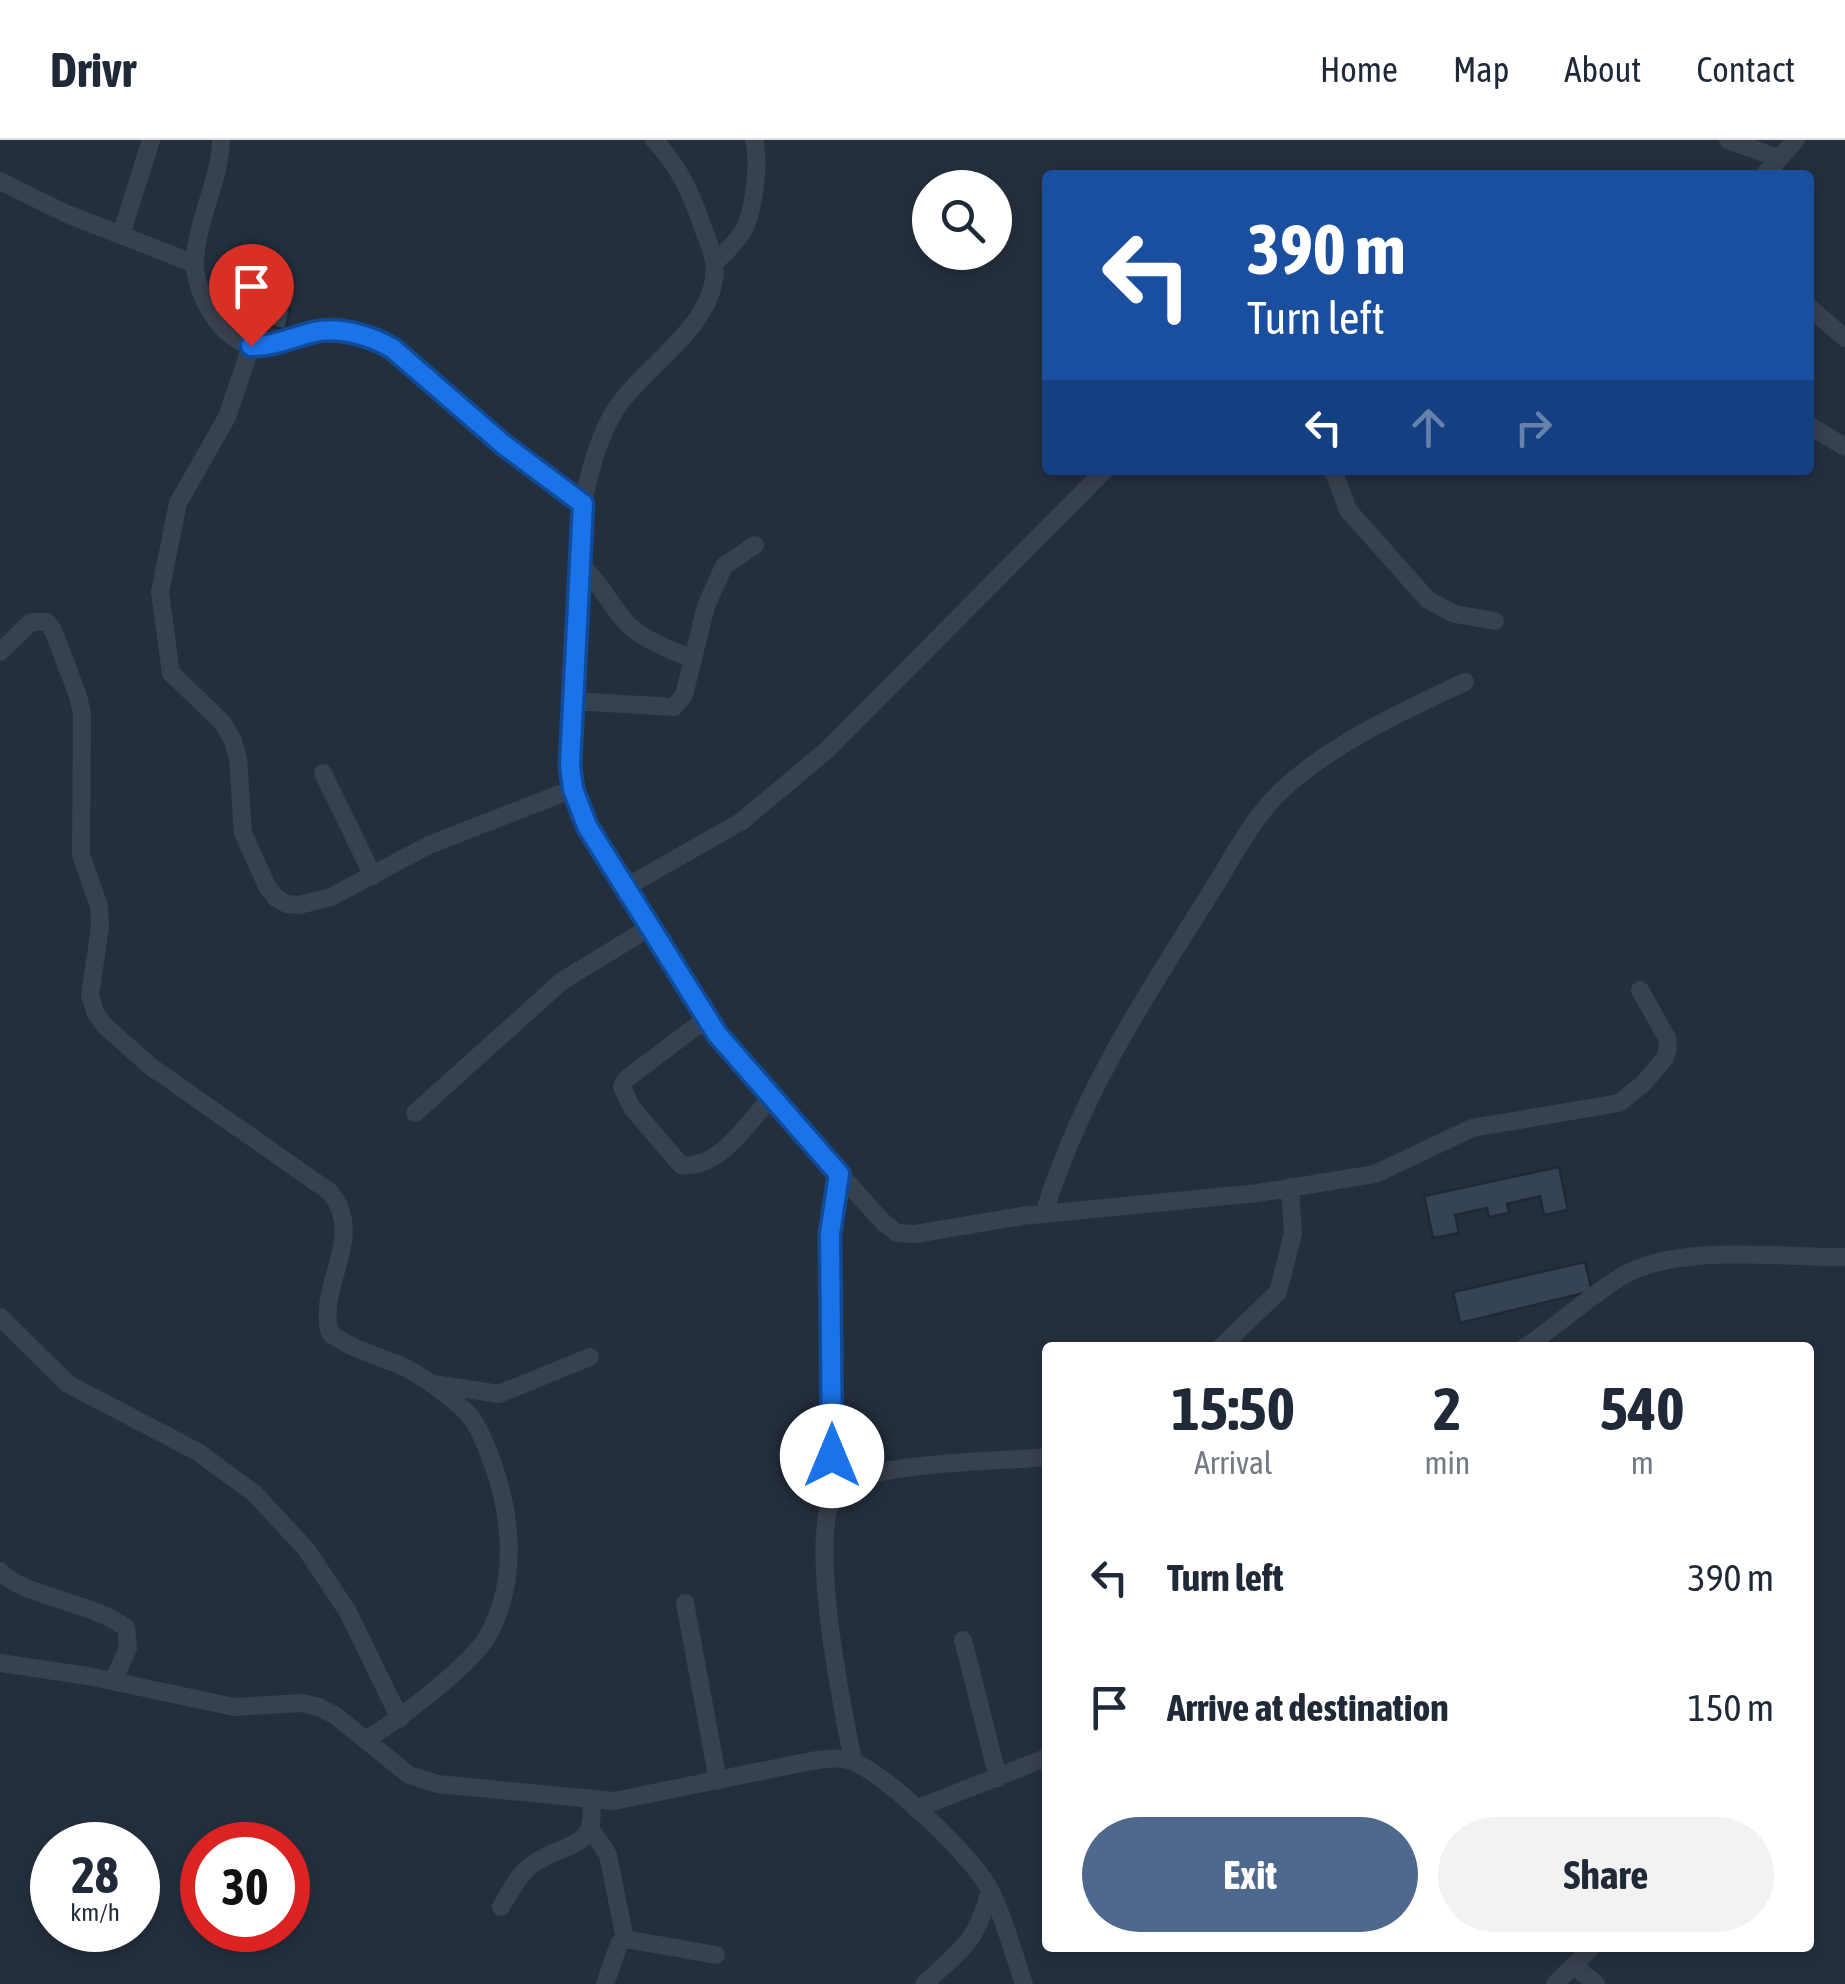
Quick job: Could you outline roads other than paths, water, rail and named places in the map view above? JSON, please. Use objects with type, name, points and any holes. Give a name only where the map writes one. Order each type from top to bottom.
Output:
[{"type":"street","points":[[121,235],[151,140]]},
{"type":"street","points":[[221,140],[194,264],[204,304],[211,315],[251,346],[326,330],[376,339],[392,348],[504,445],[583,504]]},
{"type":"street","points":[[654,140],[688,184],[714,264]]},
{"type":"street","points":[[754,140],[757,161],[748,218],[740,236],[714,264],[703,310],[613,413],[588,478],[583,504],[570,765],[573,789],[587,826],[732,1055],[883,1222],[897,1233],[914,1234],[1044,1214],[1290,1188],[1374,1174],[1472,1128],[1619,1103],[1643,1084],[1665,1058],[1668,1048],[1667,1038],[1640,990]]},
{"type":"street","points":[[1728,140],[1778,158]]},
{"type":"street","points":[[1768,170],[1796,140]]},
{"type":"street","points":[[0,181],[49,206],[194,264]]},
{"type":"street","points":[[1814,311],[1845,338]]},
{"type":"street","points":[[251,346],[227,417],[178,504],[160,592],[168,663],[176,680],[224,723],[233,741],[238,758],[243,833],[266,886],[276,898],[299,905],[331,897],[429,845],[573,789]]},
{"type":"street","points":[[1814,429],[1845,448]]},
{"type":"street","points":[[626,886],[742,821],[827,750],[1100,475]]},
{"type":"street","points":[[1334,475],[1348,510],[1428,600],[1455,614],[1496,621]]},
{"type":"street","points":[[573,701],[674,708],[684,696],[706,606],[724,566],[755,544]]},
{"type":"street","points":[[580,564],[602,585],[635,631],[692,659]]},
{"type":"street","points":[[0,652],[32,622],[47,622],[54,630],[78,696],[82,714],[81,855],[99,906],[90,996],[96,1014],[150,1066],[330,1192],[340,1205],[344,1232],[329,1310],[330,1333],[342,1342],[403,1366],[472,1417],[505,1496],[509,1575],[486,1637],[400,1718],[366,1740]]},
{"type":"street","points":[[1044,1214],[1061,1158],[1098,1079],[1248,832],[1279,792],[1369,728],[1465,682]]},
{"type":"street","points":[[323,773],[373,876]]},
{"type":"street","points":[[415,1112],[562,982],[652,926]]},
{"type":"street","points":[[707,1018],[632,1071],[622,1087],[632,1108],[681,1165],[703,1166],[771,1098]]},
{"type":"street","points":[[839,1174],[830,1234],[832,1493],[826,1516],[827,1610],[853,1761]]},
{"type":"street","points":[[1226,1342],[1278,1292],[1292,1233],[1290,1188]]},
{"type":"street","points":[[1532,1342],[1628,1273],[1670,1260],[1698,1256],[1845,1258]]},
{"type":"street","points":[[0,1318],[68,1384],[198,1452],[256,1494],[306,1549],[348,1612],[400,1718]]},
{"type":"street","points":[[427,1383],[488,1393],[510,1392],[590,1357]]},
{"type":"street","points":[[472,1417],[488,1393]]},
{"type":"street","points":[[832,1493],[879,1472],[1042,1458]]},
{"type":"street","points":[[0,1570],[15,1582],[102,1611],[126,1628],[128,1648],[113,1681]]},
{"type":"street","points":[[684,1603],[718,1782]]},
{"type":"street","points":[[963,1640],[998,1778]]},
{"type":"street","points":[[0,1664],[113,1681],[234,1707],[302,1703],[336,1716],[409,1776],[422,1781],[636,1799],[811,1762],[834,1758],[853,1761],[916,1808],[979,1874],[990,1891],[1024,1984]]},
{"type":"street","points":[[916,1808],[1042,1760]]},
{"type":"street","points":[[500,1907],[530,1866],[583,1839],[591,1829],[594,1815],[590,1798]]},
{"type":"street","points":[[591,1829],[608,1855],[625,1940]]},
{"type":"street","points":[[924,1984],[973,1940],[990,1891]]},
{"type":"street","points":[[605,1984],[619,1944],[625,1940],[716,1955]]},
{"type":"street","points":[[1556,1984],[1588,1952]]},
{"type":"street","points":[[1575,1967],[1596,1984]]}]
